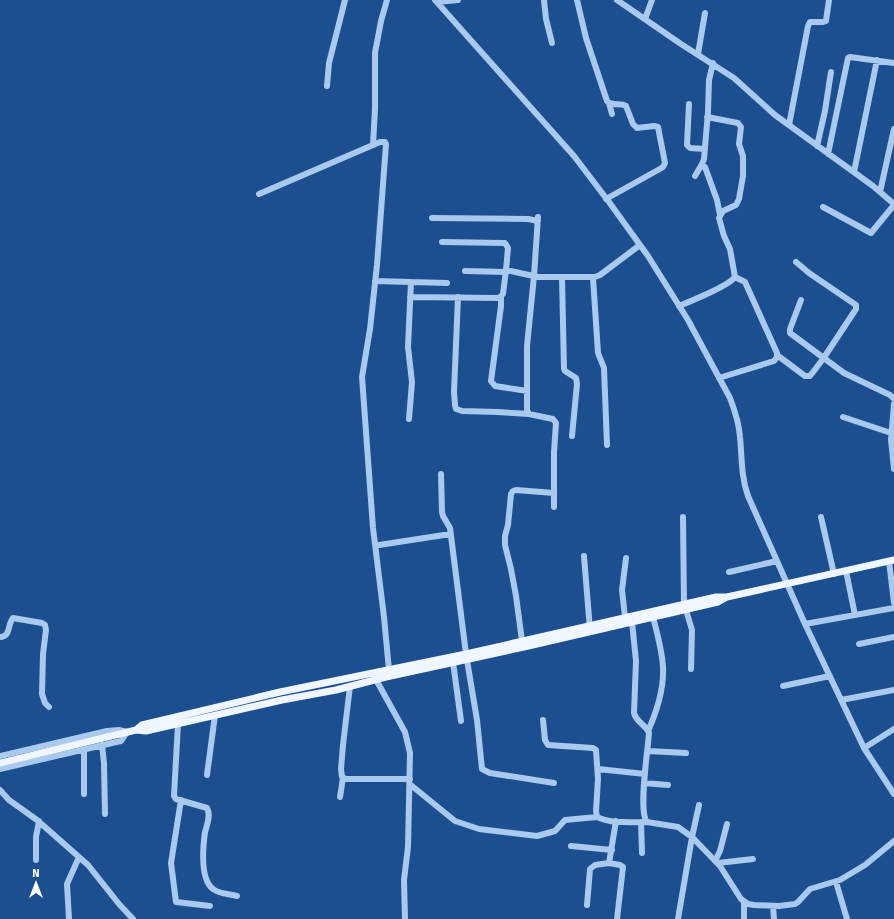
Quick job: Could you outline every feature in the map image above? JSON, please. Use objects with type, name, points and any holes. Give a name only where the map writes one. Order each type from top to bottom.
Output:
[{"type":"main road","points":[[479,654],[522,641],[632,622],[716,597],[728,597],[892,560]]},
{"type":"main road","points":[[136,730],[142,725],[176,716],[280,692],[372,673],[466,657],[590,629],[625,617],[685,607]]},
{"type":"main road","points":[[0,763],[136,730],[146,731],[282,700],[336,690],[453,662],[466,657]]},
{"type":"street","points":[[327,86],[329,62],[345,0]]},
{"type":"street","points":[[373,145],[375,109],[375,53],[380,21],[387,0]]},
{"type":"street","points":[[436,1],[458,0]]},
{"type":"street","points":[[544,0],[546,19],[552,43]]},
{"type":"street","points":[[577,0],[586,38],[612,114]]},
{"type":"street","points":[[617,0],[734,78],[775,115],[854,172],[894,204],[871,234],[823,207]]},
{"type":"street","points":[[645,19],[652,0]]},
{"type":"street","points":[[789,125],[808,26],[810,22],[826,21],[829,0]]},
{"type":"street","points":[[436,1],[574,156],[648,256],[680,306],[730,398],[737,416],[746,489],[787,584],[864,748],[894,794]]},
{"type":"street","points":[[698,54],[705,13]]},
{"type":"street","points":[[828,154],[848,58],[851,57],[894,63]]},
{"type":"street","points":[[854,172],[876,60]]},
{"type":"street","points":[[695,176],[702,164],[705,149],[709,80],[713,63]]},
{"type":"street","points":[[817,146],[825,111],[831,72]]},
{"type":"street","points":[[606,199],[663,167],[665,163],[658,127],[637,128],[633,124],[626,106],[609,103]]},
{"type":"street","points":[[689,104],[687,145],[690,148],[705,149]]},
{"type":"street","points":[[707,117],[738,123],[741,127],[739,144],[744,159],[739,199],[736,205],[723,211],[720,215]]},
{"type":"street","points":[[880,192],[894,129]]},
{"type":"street","points":[[259,194],[383,141],[386,144],[375,281],[370,329],[363,370],[363,382],[373,528],[389,670]]},
{"type":"street","points":[[705,167],[717,200],[720,215],[719,221],[730,248],[735,277]]},
{"type":"street","points":[[432,218],[538,219],[527,346],[526,410],[529,414]]},
{"type":"street","points":[[442,242],[505,243],[508,248],[491,381],[495,386],[527,391]]},
{"type":"street","points":[[464,271],[506,271],[534,276],[593,278],[600,275],[640,245]]},
{"type":"street","points":[[735,277],[745,282],[778,355],[807,377],[810,376],[823,359],[856,311],[856,305],[796,262]]},
{"type":"street","points":[[562,277],[564,369],[576,378],[577,384],[572,436]]},
{"type":"street","points":[[680,306],[725,284],[735,277]]},
{"type":"street","points":[[593,278],[598,353],[604,368],[607,445]]},
{"type":"street","points":[[375,281],[447,283]]},
{"type":"street","points":[[409,419],[412,382],[408,347],[411,282]]},
{"type":"street","points":[[410,297],[496,298],[501,296]]},
{"type":"street","points":[[458,298],[454,392],[456,409],[462,411],[529,414],[553,419],[556,422],[554,452],[554,507]]},
{"type":"street","points":[[801,300],[790,331],[823,359],[844,374],[893,396]]},
{"type":"street","points":[[719,378],[774,361],[777,359],[778,355]]},
{"type":"street","points":[[894,404],[893,426],[891,433],[891,450],[894,469]]},
{"type":"street","points":[[843,417],[891,433]]},
{"type":"street","points":[[441,474],[442,512],[450,528],[466,657],[477,720],[482,769],[490,773],[554,783]]},
{"type":"street","points":[[522,641],[516,596],[505,545],[511,494],[516,490],[554,493]]},
{"type":"street","points":[[683,517],[685,607],[692,630],[691,669]]},
{"type":"street","points":[[822,517],[834,574]]},
{"type":"street","points":[[379,545],[451,535]]},
{"type":"street","points":[[584,556],[590,629]]},
{"type":"street","points":[[625,617],[622,590],[626,558]]},
{"type":"street","points":[[892,560],[894,603]]},
{"type":"street","points":[[729,572],[777,561]]},
{"type":"street","points":[[846,571],[855,615]]},
{"type":"street","points":[[805,624],[894,608]]},
{"type":"street","points":[[642,853],[644,783],[648,751],[648,731],[654,717],[663,680],[663,665],[653,617]]},
{"type":"street","points":[[0,637],[4,637],[7,634],[10,620],[13,618],[42,623],[45,625],[46,630],[43,654],[42,694],[45,703],[49,707]]},
{"type":"street","points":[[632,622],[636,661],[634,713],[635,717],[648,731]]},
{"type":"street","points":[[859,644],[894,637]]},
{"type":"street","points":[[453,662],[462,721]]},
{"type":"street","points":[[372,673],[405,732],[410,752],[408,847],[404,880],[405,919]]},
{"type":"street","points":[[783,686],[830,676]]},
{"type":"street","points":[[340,797],[343,778],[340,769],[350,686]]},
{"type":"street","points":[[841,700],[894,690]]},
{"type":"street","points":[[207,775],[215,715]]},
{"type":"street","points":[[543,720],[545,740],[548,745],[595,749],[597,753],[598,769],[596,811],[598,817]]},
{"type":"street","points":[[178,724],[177,762],[173,794],[175,798],[207,808],[209,814],[203,844],[203,854],[209,885],[215,890],[237,896]]},
{"type":"street","points":[[864,748],[894,729]]},
{"type":"street","points":[[0,756],[107,731],[119,730],[127,732],[121,741],[0,769]]},
{"type":"street","points":[[102,745],[104,763],[105,814]]},
{"type":"street","points":[[84,750],[84,794]]},
{"type":"street","points":[[648,751],[686,753]]},
{"type":"street","points":[[598,769],[645,774]]},
{"type":"street","points":[[343,778],[410,778]]},
{"type":"street","points":[[644,783],[668,785]]},
{"type":"street","points":[[412,786],[455,821],[479,829],[536,836],[555,831],[565,820],[598,817],[616,821],[644,822],[678,827],[692,837],[717,862],[744,902],[744,919]]},
{"type":"street","points":[[0,790],[14,804],[39,821],[94,871],[114,899],[133,919]]},
{"type":"street","points":[[181,800],[175,830],[171,863],[176,902],[210,906]]},
{"type":"street","points":[[678,919],[699,805]]},
{"type":"street","points":[[36,860],[36,837],[39,821]]},
{"type":"street","points":[[609,863],[616,821]]},
{"type":"street","points":[[717,862],[727,824]]},
{"type":"street","points":[[744,902],[754,905],[773,906],[794,904],[798,902],[810,889],[836,882],[865,865],[894,841]]},
{"type":"street","points":[[571,846],[612,850]]},
{"type":"street","points":[[69,919],[67,884],[79,858]]},
{"type":"street","points":[[717,862],[753,859]]},
{"type":"street","points":[[587,905],[590,869],[595,865],[609,863],[620,865],[623,867],[617,919]]},
{"type":"street","points":[[836,882],[846,919]]},
{"type":"street","points":[[773,906],[774,919]]}]
